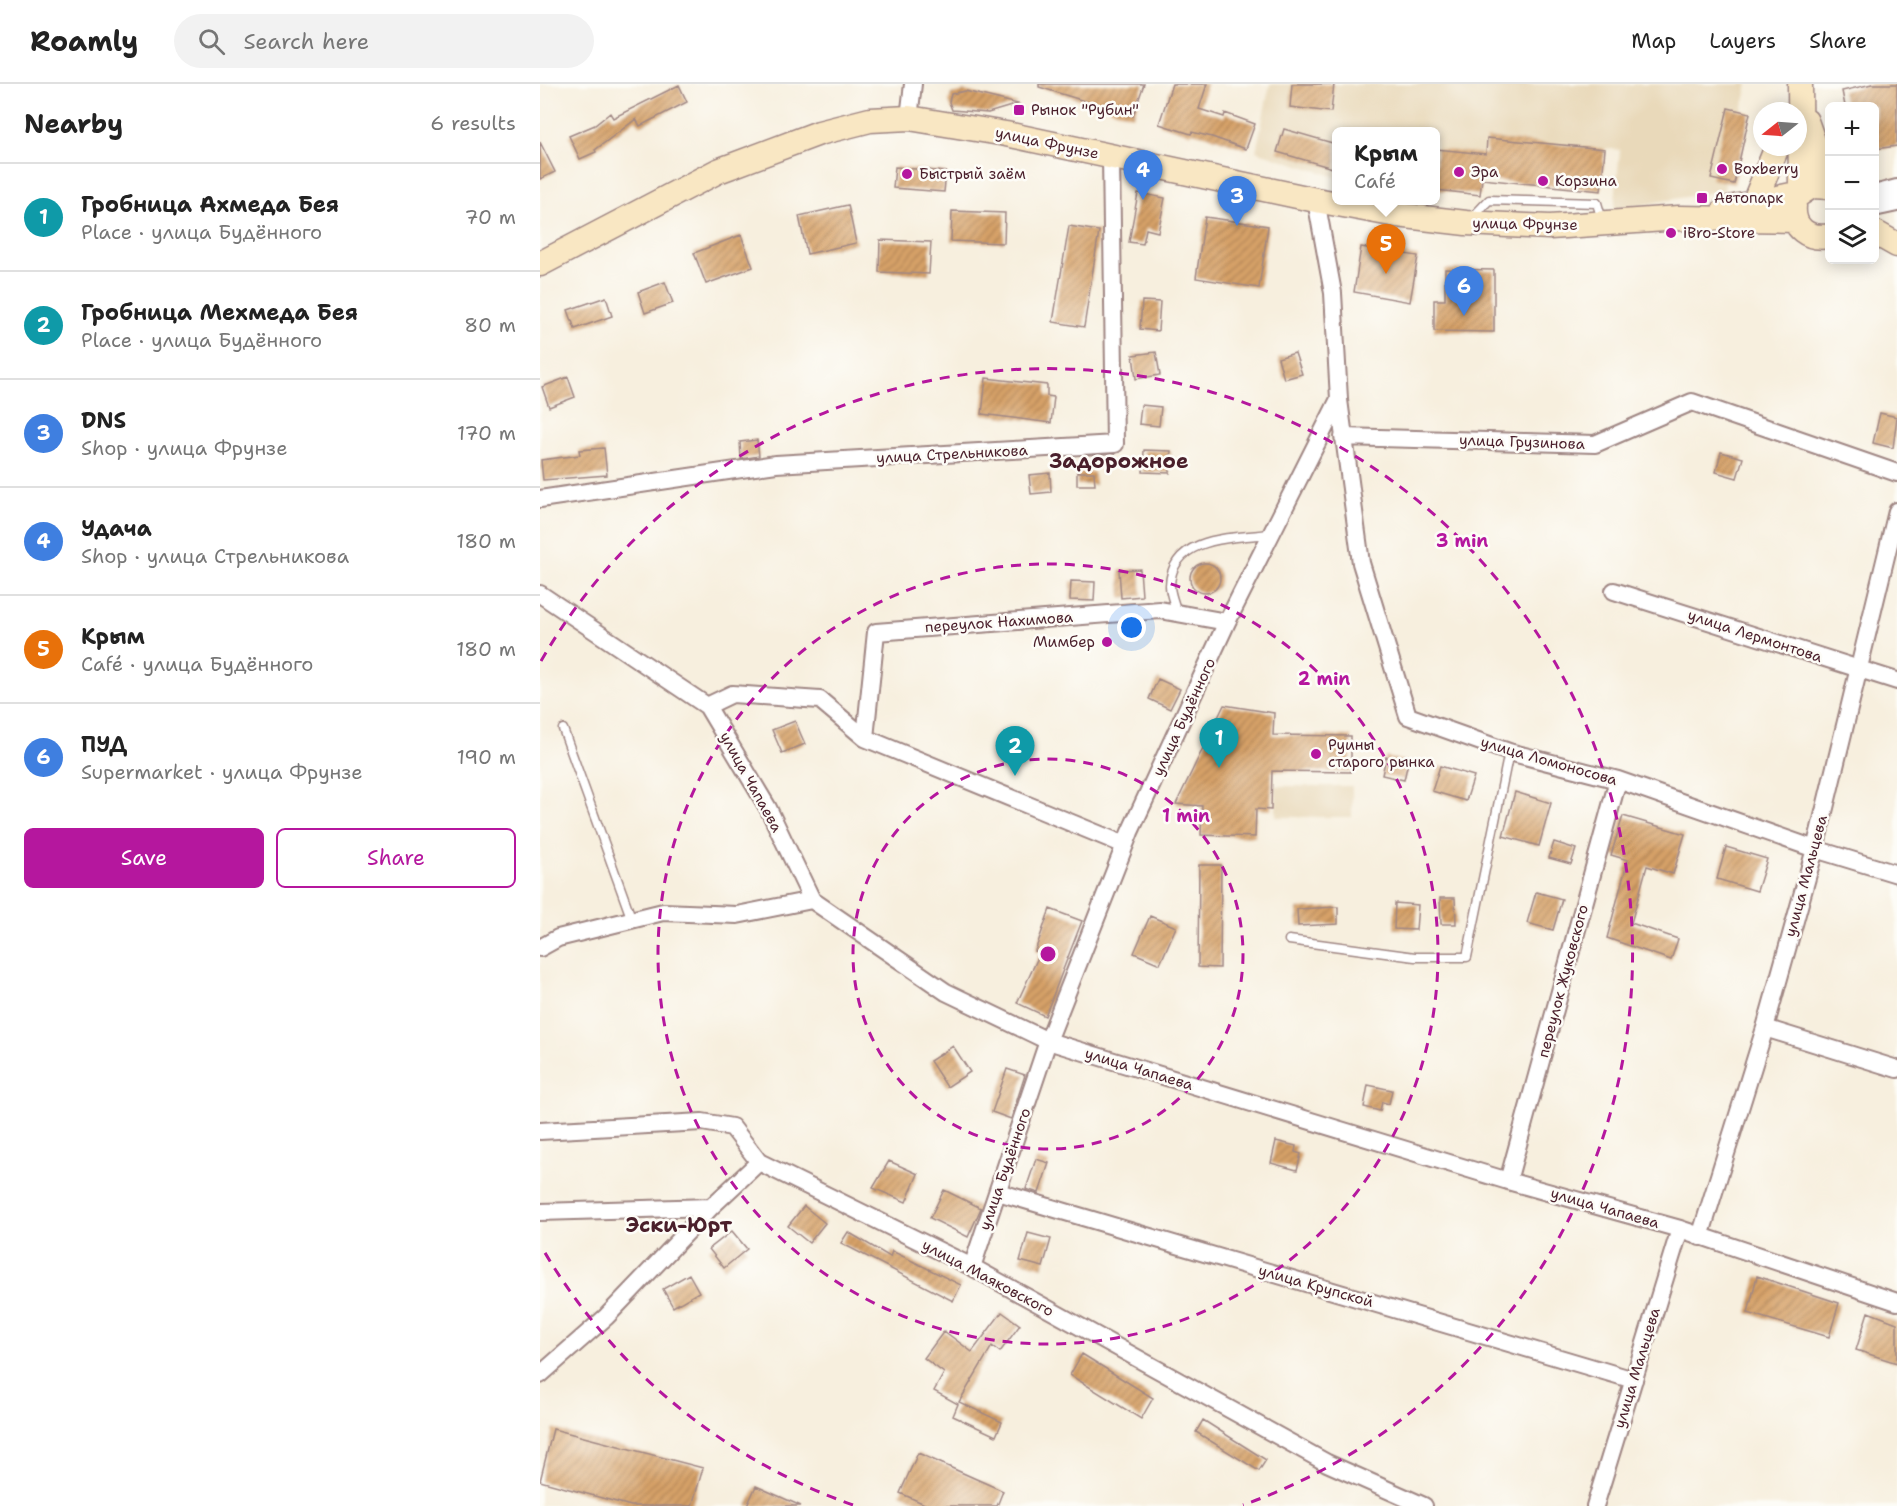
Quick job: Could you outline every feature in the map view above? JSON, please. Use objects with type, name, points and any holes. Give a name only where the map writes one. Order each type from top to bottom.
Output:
[{"type":"main road","points":[[1796,97],[1825,176]]},
{"type":"main road","points":[[1796,97],[1801,193],[1794,206],[1795,220],[1799,228],[1813,237],[1825,236]]},
{"type":"main road","name":"улица Фрунзе","points":[[540,262],[718,171],[819,133],[870,120],[909,118],[1006,134],[1332,203]]},
{"type":"main road","points":[[1754,203],[1773,156]]},
{"type":"main road","points":[[1679,218],[1801,193],[1812,186],[1825,187]]},
{"type":"main road","name":"улица Фрунзе","points":[[1343,205],[1397,215],[1467,223],[1550,227],[1679,218],[1795,220]]},
{"type":"main road","points":[[1879,234],[1897,245]]},
{"type":"main road","points":[[1879,249],[1897,253]]},
{"type":"street","points":[[909,118],[913,84]]},
{"type":"street","name":"улица Стрельникова","points":[[540,499],[776,464],[1115,444],[1111,156]]},
{"type":"street","points":[[1879,193],[1897,188]]},
{"type":"street","name":"улица Будённого","points":[[972,1268],[1048,1041],[1125,844],[1227,622],[1338,399],[1333,293],[1316,200]]},
{"type":"street","points":[[1879,207],[1897,202]]},
{"type":"street","name":"улица Ломоносова","points":[[1338,399],[1361,563],[1408,716],[1509,752],[1618,780],[1815,849],[1897,874]]},
{"type":"street","name":"улица Грузинова","points":[[1343,436],[1595,444],[1692,402],[1897,473]]},
{"type":"street","name":"улица Мальцева","points":[[1700,1237],[1765,1028],[1815,849],[1897,511]]},
{"type":"street","name":"улица Лермонтова","points":[[1614,591],[1897,681]]},
{"type":"street","name":"улица Чапаева","points":[[540,594],[707,706],[768,808],[812,900],[946,992],[1048,1041],[1508,1181],[1680,1229],[1897,1302]]},
{"type":"street","name":"переулок Нахимова","points":[[866,738],[876,632],[1160,610],[1227,622]]},
{"type":"street","points":[[707,706],[732,694],[820,700],[866,738],[1125,844]]},
{"type":"street","name":"переулок Жуковского","points":[[1508,1181],[1618,780]]},
{"type":"street","points":[[540,948],[558,938],[663,912],[737,915],[812,900]]},
{"type":"street","points":[[1765,1028],[1897,1069]]},
{"type":"street","name":"улица Маяковского","points":[[540,1131],[702,1122],[732,1127],[759,1162],[972,1268],[1327,1463],[1424,1506]]},
{"type":"street","points":[[540,1375],[606,1317],[711,1207],[759,1162]]},
{"type":"street","name":"улица Крупской","points":[[998,1192],[1634,1380]]},
{"type":"street","points":[[540,1212],[711,1207]]},
{"type":"street","name":"улица Мальцева","points":[[1595,1506],[1680,1229]]},
{"type":"lane","points":[[1178,613],[1170,586],[1174,567],[1187,549],[1215,541],[1272,534]]},
{"type":"lane","points":[[562,729],[632,920]]},
{"type":"lane","points":[[1289,940],[1415,957],[1467,957],[1509,752]]},
{"type":"shaded area","points":[[1270,84],[1748,84],[1724,190],[1614,210],[1620,150],[1488,138],[1484,154],[1440,149],[1440,127],[1332,127],[1332,176],[1256,151]]},
{"type":"shaded area","name":"Руины старого рынка","points":[[1276,786],[1352,786],[1352,817],[1276,817]]},
{"type":"building","points":[[1039,84],[1144,84],[1133,116],[1039,87]]},
{"type":"building","points":[[1172,84],[1207,84],[1199,109],[1224,117],[1225,113],[1255,124],[1246,149],[1212,137],[1192,132],[1191,134],[1159,124]]},
{"type":"building","points":[[1292,84],[1334,84],[1331,112],[1290,107]]},
{"type":"building","points":[[1872,84],[1897,84],[1897,146],[1879,148],[1879,102],[1844,102],[1842,91]]},
{"type":"building","points":[[679,85],[687,102],[640,126],[636,119],[595,150],[596,152],[580,159],[569,136],[595,125],[610,113],[613,118]]},
{"type":"building","points":[[965,91],[1018,104],[988,113],[952,110],[949,102],[951,94]]},
{"type":"building","points":[[1728,108],[1750,113],[1734,184],[1711,179]]},
{"type":"building","points":[[1284,129],[1332,143],[1332,168],[1277,152]]},
{"type":"building","points":[[1487,138],[1605,149],[1601,191],[1482,179],[1480,195],[1440,190],[1440,149],[1486,154]]},
{"type":"building","points":[[540,142],[555,172],[540,179]]},
{"type":"building","points":[[895,167],[946,172],[944,192],[893,188]]},
{"type":"building","points":[[1138,193],[1165,198],[1158,232],[1146,229],[1143,244],[1129,242]]},
{"type":"building","points":[[848,205],[856,243],[807,254],[799,216]]},
{"type":"building","points":[[952,211],[1005,213],[1004,243],[951,241]]},
{"type":"building","points":[[1205,217],[1268,226],[1259,288],[1196,278]]},
{"type":"building","points":[[1069,226],[1099,231],[1084,327],[1053,322]]},
{"type":"building","points":[[741,235],[753,267],[706,284],[694,253]]},
{"type":"building","points":[[880,240],[931,242],[929,274],[879,272]]},
{"type":"building","points":[[1361,247],[1418,256],[1410,302],[1354,292]]},
{"type":"building","points":[[1445,269],[1494,270],[1494,332],[1434,331],[1434,300],[1445,300]]},
{"type":"building","points":[[665,282],[673,303],[645,313],[638,292]]},
{"type":"building","points":[[606,297],[612,316],[575,329],[568,310]]},
{"type":"building","points":[[1142,301],[1160,302],[1158,331],[1140,329]]},
{"type":"building","points":[[1156,352],[1160,375],[1136,379],[1133,355]]},
{"type":"building","points":[[1295,353],[1302,374],[1284,379],[1278,358]]},
{"type":"building","points":[[568,377],[575,397],[549,407],[542,387]]},
{"type":"building","points":[[986,378],[1047,385],[1047,396],[1054,397],[1051,423],[982,414]]},
{"type":"building","points":[[1141,405],[1161,407],[1159,426],[1139,424]]},
{"type":"building","points":[[1880,413],[1897,417],[1893,448],[1873,443]]},
{"type":"building","points":[[757,440],[759,456],[741,459],[740,442]]},
{"type":"building","points":[[604,448],[607,475],[543,480],[541,460],[580,455],[579,450]]},
{"type":"building","points":[[1144,450],[1171,451],[1170,473],[1143,472]]},
{"type":"building","points":[[1721,452],[1743,458],[1737,478],[1716,472]]},
{"type":"building","points":[[1077,472],[1094,472],[1095,485],[1077,485]]},
{"type":"building","points":[[1050,473],[1051,492],[1031,494],[1029,475]]},
{"type":"building","points":[[1205,563],[1216,567],[1220,578],[1216,589],[1205,593],[1194,589],[1190,578],[1194,567]]},
{"type":"building","points":[[1140,569],[1142,596],[1121,598],[1119,570]]},
{"type":"building","points":[[1071,581],[1095,582],[1094,601],[1070,600]]},
{"type":"building","points":[[1158,679],[1180,689],[1170,709],[1149,699]]},
{"type":"building","points":[[1224,705],[1274,713],[1273,735],[1351,736],[1351,772],[1272,771],[1271,810],[1256,809],[1255,837],[1201,835],[1202,806],[1176,804]]},
{"type":"building","points":[[795,721],[805,744],[782,753],[772,730]]},
{"type":"building","points":[[1386,757],[1408,762],[1404,780],[1382,775]]},
{"type":"building","points":[[1440,766],[1474,776],[1466,801],[1432,791]]},
{"type":"building","points":[[1515,792],[1551,803],[1539,846],[1503,836]]},
{"type":"building","points":[[1623,816],[1685,834],[1673,874],[1647,866],[1631,923],[1678,939],[1671,960],[1607,938],[1628,860],[1611,855]]},
{"type":"building","points":[[1554,842],[1576,849],[1571,864],[1549,858]]},
{"type":"building","points":[[1726,847],[1767,859],[1757,891],[1717,879]]},
{"type":"building","points":[[1199,865],[1221,865],[1220,968],[1198,967]]},
{"type":"building","points":[[1536,892],[1562,899],[1553,930],[1527,923]]},
{"type":"building","points":[[1440,898],[1455,898],[1456,924],[1441,924]]},
{"type":"building","points":[[1395,903],[1418,905],[1416,930],[1394,929]]},
{"type":"building","points":[[1338,907],[1338,924],[1298,926],[1297,909]]},
{"type":"building","points":[[1050,909],[1082,921],[1045,1016],[1017,1003],[1040,953],[1035,951]]},
{"type":"building","points":[[1150,916],[1176,927],[1160,964],[1134,953]]},
{"type":"building","points":[[953,1046],[970,1072],[947,1087],[930,1061]]},
{"type":"building","points":[[1007,1069],[1025,1075],[1011,1119],[992,1112]]},
{"type":"building","points":[[1368,1085],[1392,1090],[1389,1104],[1382,1102],[1380,1111],[1364,1107]]},
{"type":"building","points":[[1276,1141],[1296,1146],[1295,1152],[1301,1154],[1297,1170],[1271,1163]]},
{"type":"building","points":[[1036,1159],[1049,1163],[1039,1193],[1026,1189]]},
{"type":"building","points":[[889,1161],[918,1174],[906,1202],[873,1188]]},
{"type":"building","points":[[944,1190],[981,1208],[968,1237],[930,1218]]},
{"type":"building","points":[[804,1206],[825,1223],[809,1243],[788,1226]]},
{"type":"building","points":[[732,1231],[747,1249],[724,1268],[709,1249]]},
{"type":"building","points":[[848,1232],[890,1257],[892,1251],[961,1285],[953,1301],[841,1243]]},
{"type":"building","points":[[1028,1233],[1051,1239],[1043,1267],[1020,1261]]},
{"type":"building","points":[[689,1274],[699,1292],[673,1307],[663,1289]]},
{"type":"building","points":[[1757,1276],[1839,1303],[1829,1337],[1748,1313]]},
{"type":"building","points":[[1002,1312],[1020,1325],[1000,1352],[992,1346],[959,1402],[1002,1422],[996,1436],[953,1416],[958,1404],[934,1391],[944,1373],[924,1358],[944,1331],[972,1352]]},
{"type":"building","points":[[1868,1312],[1897,1323],[1897,1363],[1856,1350]]},
{"type":"building","points":[[1082,1354],[1153,1398],[1141,1419],[1070,1375]]},
{"type":"building","points":[[1203,1420],[1266,1460],[1259,1471],[1196,1432]]},
{"type":"building","points":[[553,1429],[703,1468],[692,1506],[631,1506],[540,1481]]},
{"type":"building","points":[[918,1453],[1003,1491],[997,1506],[929,1506],[900,1493]]},
{"type":"building","points":[[756,1486],[801,1506],[747,1506]]},
{"type":"place","name":"Рынок \"Рубин\"","points":[[1019,110]]},
{"type":"place","name":"Boxberry","points":[[1722,169]]},
{"type":"place","name":"Эра","points":[[1459,172]]},
{"type":"place","name":"Быстрый заём","points":[[907,174]]},
{"type":"place","name":"Корзина","points":[[1543,181]]},
{"type":"place","name":"Автопарк","points":[[1702,198]]},
{"type":"place","name":"Удача","points":[[1143,200]]},
{"type":"place","name":"DNS","points":[[1237,226]]},
{"type":"place","name":"iBro-Store","points":[[1671,233]]},
{"type":"place","name":"Крым","points":[[1386,274]]},
{"type":"place","name":"ПУД","points":[[1464,316]]},
{"type":"place","name":"Мимбер","points":[[1107,642]]},
{"type":"place","name":"Руины старого рынка","points":[[1316,754]]},
{"type":"place","name":"Гробница Ахмеда Бея","points":[[1219,768]]},
{"type":"place","name":"Гробница Мехмеда Бея","points":[[1015,776]]},
{"type":"district","name":"Задорожное","points":[[1119,461]]},
{"type":"district","name":"Эски-Юрт","points":[[679,1225]]}]
